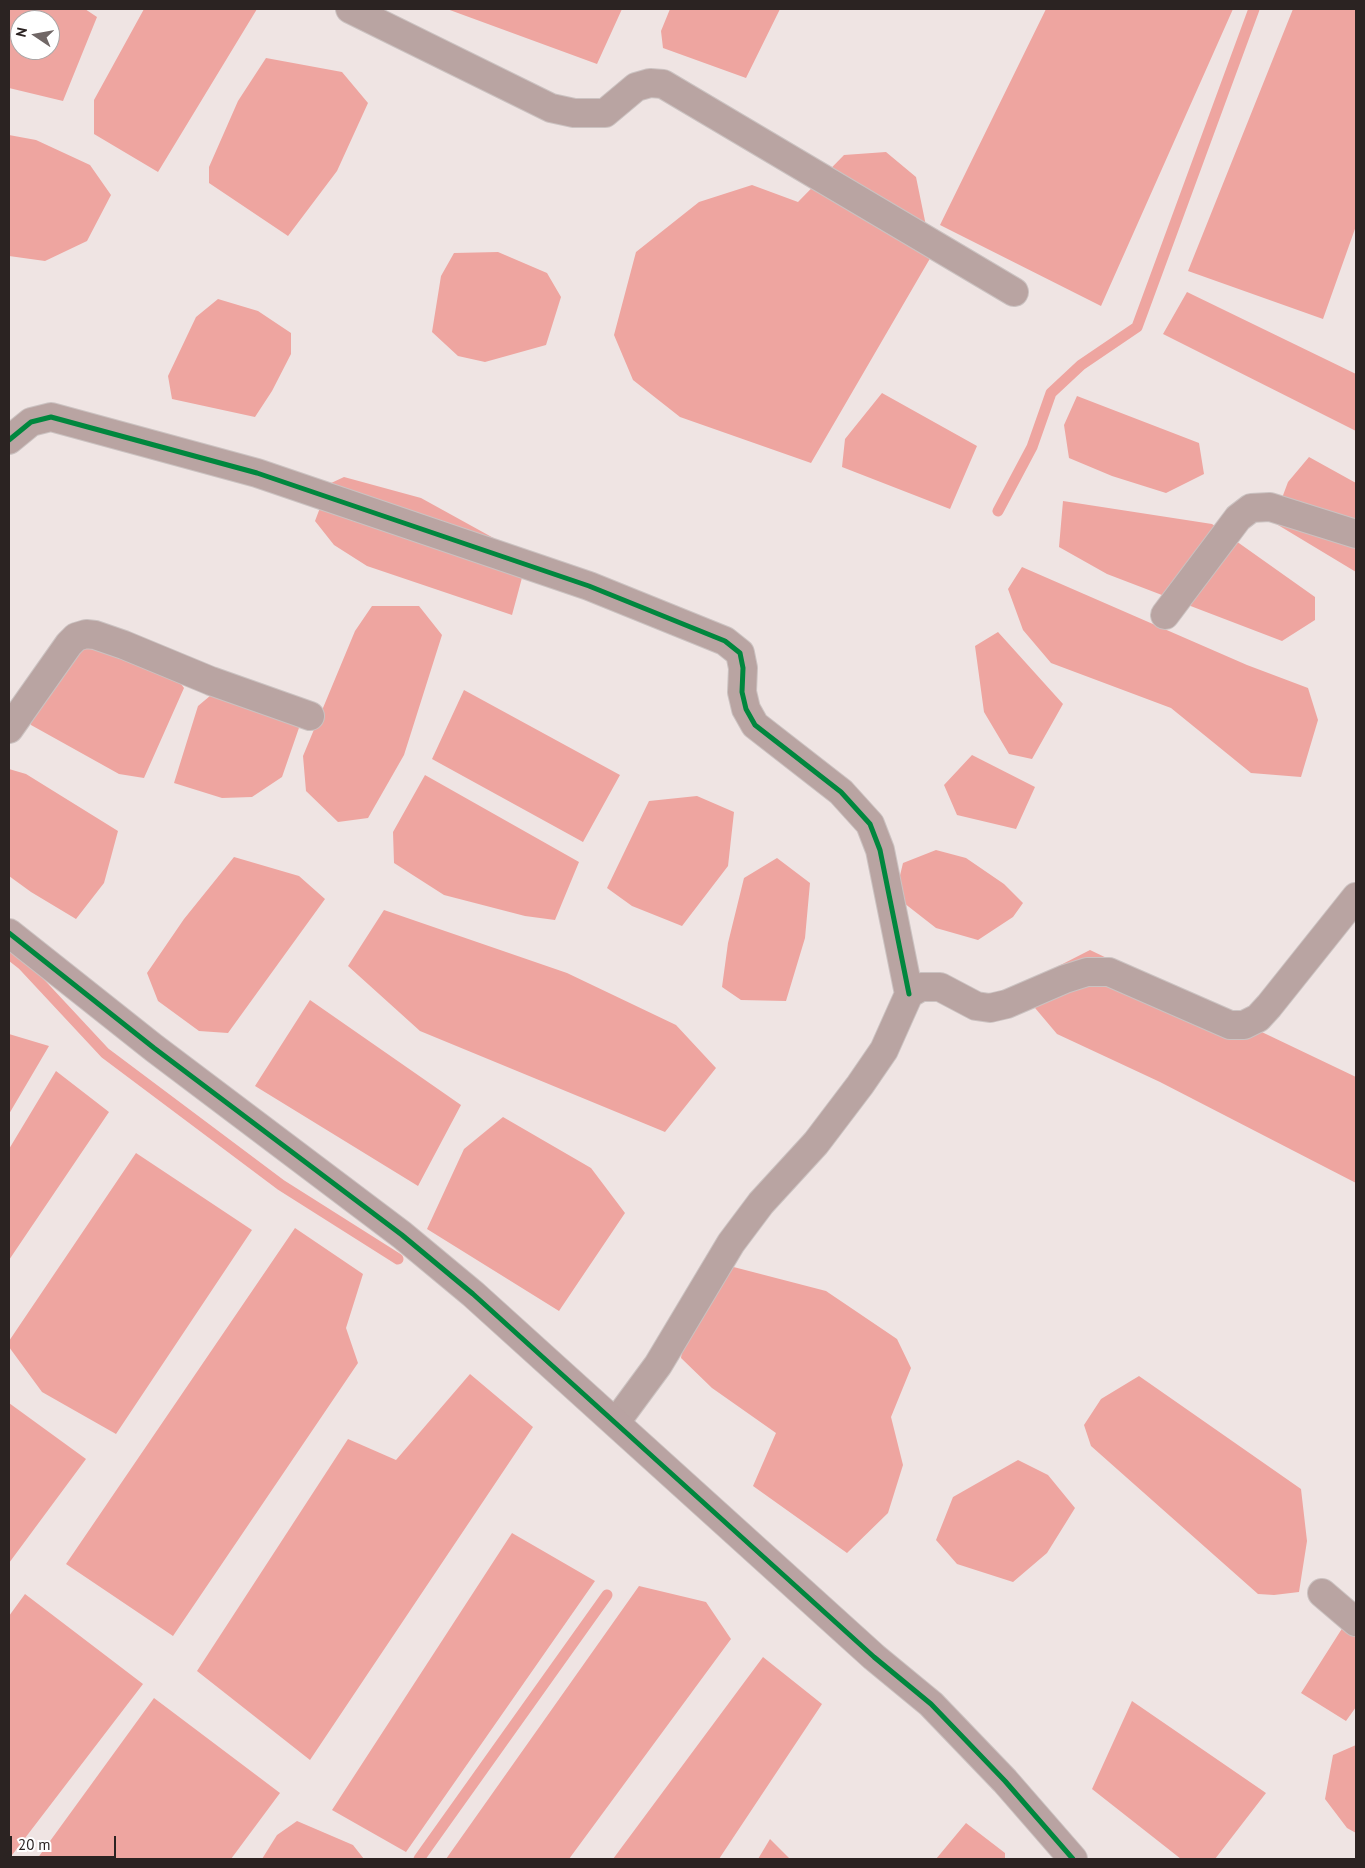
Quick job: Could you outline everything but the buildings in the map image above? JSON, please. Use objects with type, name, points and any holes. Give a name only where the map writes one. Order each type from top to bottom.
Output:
[{"type":"street","points":[[350,9],[551,108],[574,113],[605,113],[636,86],[650,83],[663,84],[1014,292]]},
{"type":"street","points":[[9,440],[31,422],[51,417],[256,473],[589,586],[725,641],[740,653],[743,668],[742,692],[746,709],[755,725],[842,792],[870,824],[880,850],[908,994],[884,1050],[860,1086],[816,1144],[761,1203],[731,1243],[658,1365],[616,1422]]},
{"type":"street","points":[[1165,615],[1238,518],[1251,508],[1270,507],[1356,534]]},
{"type":"street","points":[[9,729],[69,644],[76,637],[86,634],[95,635],[124,645],[211,681],[310,716]]},
{"type":"street","points":[[908,994],[921,987],[940,987],[976,1006],[990,1008],[1007,1004],[1066,978],[1088,972],[1109,972],[1230,1025],[1244,1025],[1258,1018],[1269,1006],[1356,897]]},
{"type":"street","points":[[9,934],[154,1048],[402,1235],[473,1294],[874,1657],[931,1704],[1005,1781],[1073,1859]]},
{"type":"street","points":[[1322,1593],[1356,1622]]},
{"type":"shaded area","points":[[9,9],[85,9],[97,17],[63,101],[9,88]]},
{"type":"shaded area","points":[[144,9],[257,9],[158,172],[94,134],[94,100]]},
{"type":"shaded area","points":[[447,9],[622,9],[597,64]]},
{"type":"shaded area","points":[[670,9],[780,9],[746,78],[663,48],[661,31]]},
{"type":"shaded area","points":[[1046,9],[1233,9],[1101,306],[940,225]]},
{"type":"shaded area","points":[[1293,9],[1356,9],[1356,226],[1323,319],[1188,271]]},
{"type":"shaded area","points":[[266,58],[342,72],[368,103],[337,171],[288,236],[209,183],[209,167],[238,101]]},
{"type":"shaded area","points":[[9,135],[36,140],[90,165],[111,195],[87,241],[45,261],[9,256]]},
{"type":"shaded area","points":[[886,152],[916,177],[932,255],[811,463],[680,417],[633,380],[614,335],[636,252],[699,202],[752,185],[798,202],[844,155]]},
{"type":"shaded area","points":[[498,252],[547,273],[561,297],[546,345],[485,362],[458,356],[432,332],[441,276],[454,253]]},
{"type":"shaded area","points":[[1187,292],[1356,374],[1356,431],[1163,334]]},
{"type":"shaded area","points":[[218,299],[258,311],[291,333],[291,354],[272,391],[255,417],[172,399],[168,376],[196,317]]},
{"type":"shaded area","points":[[882,393],[977,446],[950,509],[842,467],[845,439]]},
{"type":"shaded area","points":[[1077,396],[1199,443],[1204,474],[1166,493],[1112,476],[1069,458],[1064,425]]},
{"type":"shaded area","points":[[1309,457],[1356,483],[1356,572],[1273,522],[1288,482]]},
{"type":"shaded area","points":[[344,477],[421,498],[508,546],[523,574],[512,615],[367,566],[334,545],[315,521],[329,484]]},
{"type":"shaded area","points":[[1063,501],[1212,524],[1315,597],[1315,620],[1282,641],[1107,574],[1059,547]]},
{"type":"shaded area","points":[[1022,567],[1247,665],[1308,688],[1318,720],[1301,777],[1251,773],[1171,708],[1051,663],[1023,630],[1008,589]]},
{"type":"shaded area","points":[[372,606],[419,606],[442,635],[404,755],[368,818],[338,822],[306,791],[303,756],[355,631]]},
{"type":"shaded area","points":[[89,625],[166,663],[184,688],[144,778],[119,774],[31,725],[28,706]]},
{"type":"shaded area","points":[[998,632],[1063,704],[1032,759],[1009,754],[984,712],[975,646]]},
{"type":"shaded area","points":[[229,680],[301,722],[282,777],[252,797],[222,798],[174,783],[198,706]]},
{"type":"shaded area","points":[[464,690],[620,775],[583,842],[432,759]]},
{"type":"shaded area","points":[[972,755],[1035,787],[1016,829],[957,815],[944,785]]},
{"type":"shaded area","points":[[9,769],[26,774],[118,831],[104,883],[76,919],[31,892],[9,876]]},
{"type":"shaded area","points":[[425,775],[579,862],[555,920],[525,916],[444,895],[394,863],[393,832]]},
{"type":"shaded area","points":[[697,796],[734,812],[728,866],[682,926],[632,906],[607,888],[649,801]]},
{"type":"shaded area","points":[[936,850],[966,858],[1004,884],[1023,903],[1013,917],[978,940],[936,928],[895,896],[903,863]]},
{"type":"shaded area","points":[[234,857],[299,876],[325,899],[228,1033],[199,1031],[158,1001],[147,973],[184,919]]},
{"type":"shaded area","points":[[777,858],[810,883],[805,938],[786,1001],[741,1000],[722,987],[728,943],[744,878]]},
{"type":"shaded area","points":[[384,910],[567,973],[676,1025],[716,1068],[665,1132],[420,1031],[348,966]]},
{"type":"shaded area","points":[[1090,950],[1356,1077],[1356,1183],[1160,1082],[1057,1034],[1030,1002],[1037,977]]},
{"type":"shaded area","points":[[310,1000],[461,1105],[418,1186],[255,1086]]},
{"type":"shaded area","points":[[9,1034],[49,1046],[9,1114]]},
{"type":"shaded area","points":[[56,1071],[109,1112],[9,1260],[9,1149]]},
{"type":"shaded area","points":[[503,1117],[591,1168],[625,1213],[559,1311],[427,1229],[464,1149]]},
{"type":"shaded area","points":[[136,1153],[252,1230],[116,1434],[42,1392],[9,1347],[9,1341]]},
{"type":"shaded area","points":[[295,1228],[363,1274],[346,1328],[358,1363],[173,1636],[66,1564]]},
{"type":"shaded area","points":[[722,1264],[826,1291],[897,1339],[911,1368],[891,1417],[903,1465],[888,1513],[847,1553],[753,1486],[776,1433],[712,1388],[681,1358],[687,1314]]},
{"type":"shaded area","points":[[470,1374],[533,1427],[310,1760],[197,1671],[348,1439],[396,1460]]},
{"type":"shaded area","points":[[1139,1376],[1301,1489],[1307,1541],[1299,1592],[1274,1595],[1258,1594],[1091,1446],[1084,1425],[1101,1399]]},
{"type":"shaded area","points":[[9,1403],[86,1459],[9,1563]]},
{"type":"shaded area","points":[[1018,1460],[1048,1475],[1075,1508],[1047,1553],[1013,1582],[957,1564],[936,1540],[953,1497]]},
{"type":"shaded area","points":[[512,1533],[595,1581],[406,1852],[332,1810]]},
{"type":"shaded area","points":[[639,1586],[706,1602],[731,1639],[569,1859],[446,1859]]},
{"type":"shaded area","points":[[25,1594],[143,1684],[9,1859],[9,1616]]},
{"type":"shaded area","points":[[1350,1616],[1356,1620],[1356,1707],[1346,1721],[1301,1693]]},
{"type":"shaded area","points":[[763,1657],[822,1704],[719,1859],[613,1859]]},
{"type":"shaded area","points":[[154,1698],[280,1793],[231,1859],[37,1859]]},
{"type":"shaded area","points":[[1132,1701],[1266,1793],[1215,1859],[1181,1859],[1092,1789]]},
{"type":"shaded area","points":[[1356,1745],[1356,1833],[1347,1828],[1325,1799],[1333,1755]]},
{"type":"shaded area","points":[[297,1821],[353,1845],[364,1859],[262,1859],[277,1835]]},
{"type":"shaded area","points":[[966,1823],[1005,1853],[1005,1859],[936,1859]]},
{"type":"shaded area","points":[[770,1839],[790,1859],[758,1859]]},
{"type":"waterway","points":[[998,511],[1032,447],[1051,393],[1081,365],[1137,327],[1254,9]]},
{"type":"waterway","points":[[9,954],[23,965],[105,1053],[281,1185],[398,1259]]},
{"type":"waterway","points":[[419,1859],[607,1595]]},
{"type":"cycle path","points":[[9,440],[31,422],[51,417],[257,473],[589,586],[725,641],[740,653],[743,668],[742,692],[746,709],[755,725],[841,792],[870,824],[880,850],[909,994]]},
{"type":"cycle path","points":[[9,933],[154,1048],[402,1235],[473,1294],[874,1657],[931,1704],[1005,1781],[1073,1859]]}]
